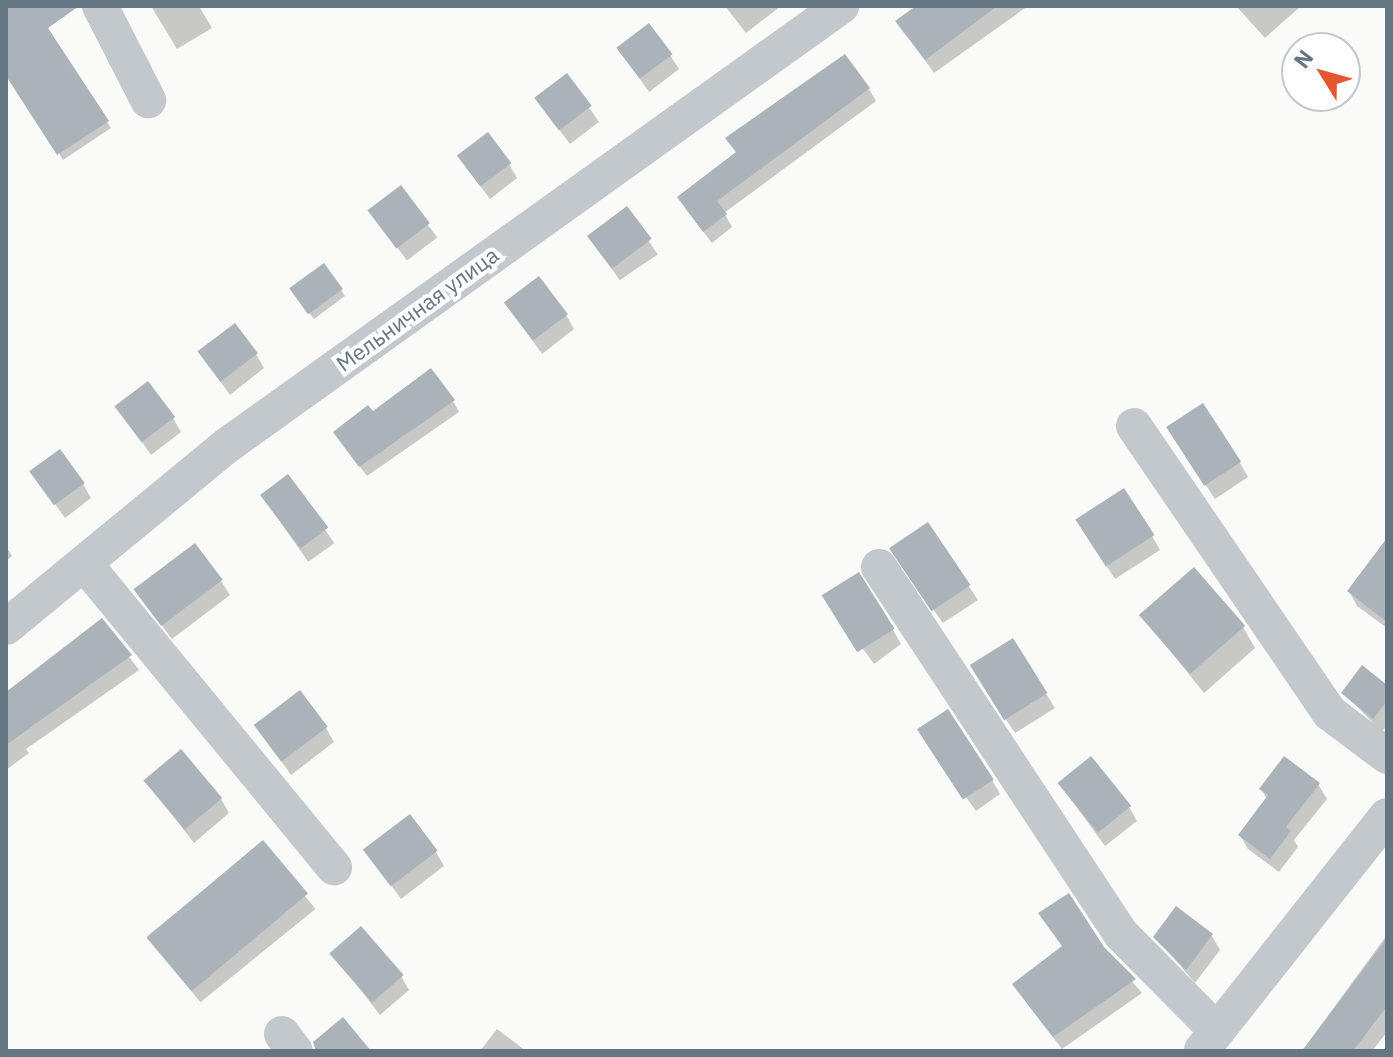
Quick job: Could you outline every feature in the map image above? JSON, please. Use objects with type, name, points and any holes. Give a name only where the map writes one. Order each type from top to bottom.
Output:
[{"type":"street","points":[[100,6],[148,100]]},
{"type":"street","name":"Мельничная улица","points":[[6,627],[229,444],[841,6]]},
{"type":"street","points":[[1134,426],[1330,713],[1387,756]]},
{"type":"street","points":[[84,563],[334,867]]},
{"type":"street","points":[[879,567],[1122,935],[1209,1041],[1387,816]]},
{"type":"building","points":[[6,6],[79,6],[48,28],[109,121],[57,155],[6,76]]},
{"type":"building","points":[[916,6],[997,6],[925,60],[895,21]]},
{"type":"building","points":[[649,23],[672,54],[640,79],[616,48]]},
{"type":"building","points":[[845,54],[870,88],[717,201],[727,214],[703,232],[677,197],[736,152],[725,138]]},
{"type":"building","points":[[567,73],[592,106],[559,130],[534,98]]},
{"type":"building","points":[[488,132],[511,163],[480,187],[457,155]]},
{"type":"building","points":[[401,185],[430,223],[396,249],[367,210]]},
{"type":"building","points":[[627,206],[652,239],[612,269],[587,236]]},
{"type":"building","points":[[324,263],[343,289],[308,314],[289,288]]},
{"type":"building","points":[[539,276],[568,314],[533,341],[504,302]]},
{"type":"building","points":[[235,323],[258,353],[220,382],[197,351]]},
{"type":"building","points":[[431,368],[455,400],[359,467],[333,432],[368,405],[373,411]]},
{"type":"building","points":[[148,381],[175,417],[142,442],[114,406]]},
{"type":"building","points":[[1203,403],[1241,462],[1204,486],[1166,427]]},
{"type":"building","points":[[60,449],[85,483],[54,505],[29,471]]},
{"type":"building","points":[[288,474],[328,528],[300,549],[260,495]]},
{"type":"building","points":[[1124,488],[1154,535],[1106,567],[1075,520]]},
{"type":"building","points":[[928,522],[970,585],[932,611],[889,548]]},
{"type":"building","points":[[1387,538],[1387,622],[1347,591]]},
{"type":"building","points":[[195,543],[223,580],[161,626],[134,589]]},
{"type":"building","points":[[1194,567],[1245,626],[1190,674],[1139,615]]},
{"type":"building","points":[[859,572],[895,629],[857,652],[822,595]]},
{"type":"building","points":[[102,618],[132,655],[6,745],[6,692]]},
{"type":"building","points":[[1013,638],[1047,693],[1004,720],[970,665]]},
{"type":"building","points":[[1362,665],[1387,685],[1387,701],[1373,719],[1341,693]]},
{"type":"building","points":[[300,690],[328,727],[281,762],[254,725]]},
{"type":"building","points":[[948,709],[994,779],[963,800],[917,729]]},
{"type":"building","points":[[181,749],[222,798],[185,830],[143,780]]},
{"type":"building","points":[[1091,756],[1131,806],[1098,833],[1058,783]]},
{"type":"building","points":[[1284,756],[1320,783],[1286,827],[1291,831],[1270,859],[1238,835],[1268,795],[1259,789]]},
{"type":"building","points":[[410,814],[438,851],[391,886],[363,850]]},
{"type":"building","points":[[263,840],[308,894],[192,991],[147,938]]},
{"type":"building","points":[[1069,893],[1104,947],[1136,979],[1053,1037],[1012,984],[1062,946],[1038,913]]},
{"type":"building","points":[[1176,906],[1213,934],[1186,970],[1153,937]]},
{"type":"building","points":[[361,926],[404,975],[372,1003],[329,954]]},
{"type":"building","points":[[1387,938],[1387,1006],[1353,1051],[1302,1051]]},
{"type":"building","points":[[343,1017],[371,1051],[316,1051],[313,1042]]}]
